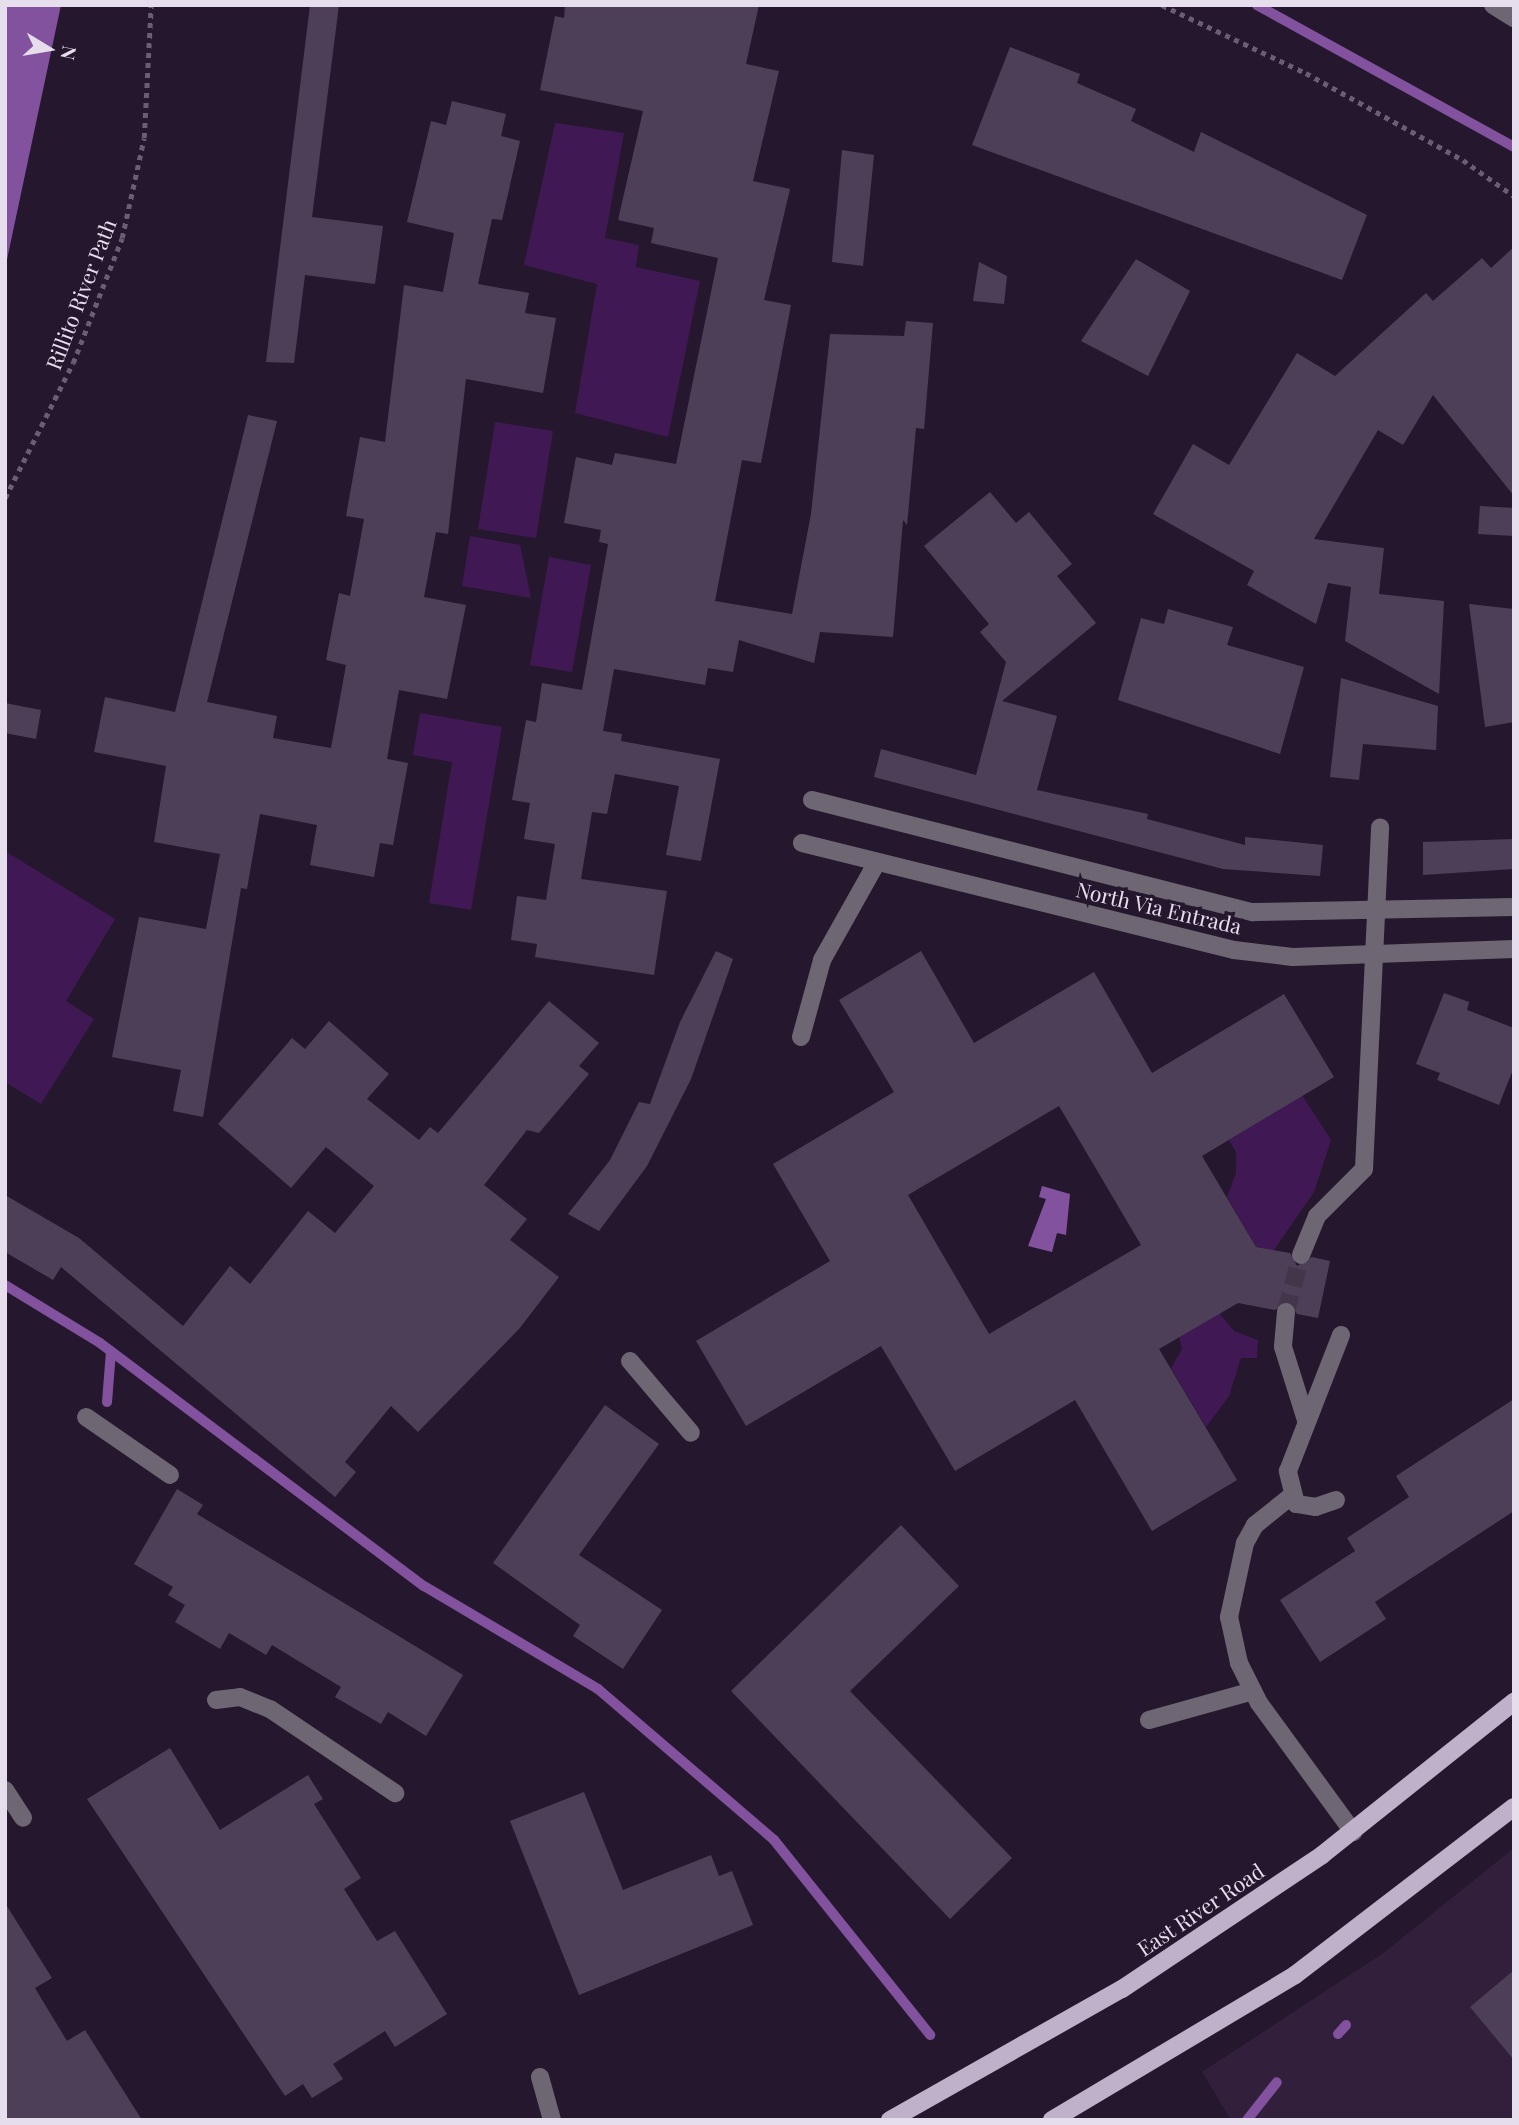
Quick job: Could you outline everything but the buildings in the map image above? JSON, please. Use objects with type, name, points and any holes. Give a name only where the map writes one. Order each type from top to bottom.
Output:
[{"type":"main road","name":"East River Road","points":[[890,2120],[1122,1989],[1353,1832],[1514,1702]]},
{"type":"main road","points":[[1052,2120],[1295,1975],[1514,1807]]},
{"type":"street","points":[[1493,5],[1514,18]]},
{"type":"street","name":"North Via Entrada","points":[[812,800],[1253,912],[1514,907]]},
{"type":"street","points":[[1301,1255],[1317,1216],[1364,1169],[1380,827]]},
{"type":"street","name":"North Via Entrada","points":[[802,843],[1234,950],[1293,957],[1514,949]]},
{"type":"street","points":[[802,1037],[822,960],[877,862]]},
{"type":"street","points":[[1286,1312],[1283,1347],[1306,1420]]},
{"type":"street","points":[[1290,1497],[1288,1471],[1341,1335]]},
{"type":"street","points":[[630,1361],[691,1433]]},
{"type":"street","points":[[86,1417],[170,1475]]},
{"type":"street","points":[[1290,1497],[1304,1507],[1336,1500]]},
{"type":"street","points":[[1290,1497],[1255,1525],[1234,1578],[1229,1616],[1239,1663],[1253,1691],[1353,1832]]},
{"type":"street","points":[[1149,1720],[1253,1691]]},
{"type":"street","points":[[216,1700],[240,1697],[270,1709],[395,1793]]},
{"type":"street","points":[[5,1790],[23,1818]]},
{"type":"street","points":[[540,2077],[552,2120]]},
{"type":"path","name":"Rillito River Path","points":[[5,498],[73,363],[122,238],[144,138],[151,5]]},
{"type":"path","points":[[1162,5],[1306,73],[1463,160],[1514,196]]},
{"type":"shaded area","points":[[5,5],[61,5],[5,269]]},
{"type":"shaded area","points":[[555,123],[624,133],[605,238],[639,245],[636,267],[700,281],[668,437],[575,413],[597,284],[524,265]]},
{"type":"shaded area","points":[[495,422],[553,431],[536,538],[478,529]]},
{"type":"shaded area","points":[[470,536],[520,545],[531,598],[462,586]]},
{"type":"shaded area","points":[[549,557],[591,565],[572,672],[530,665]]},
{"type":"shaded area","points":[[420,713],[502,727],[471,910],[429,903],[452,762],[413,755]]},
{"type":"shaded area","points":[[5,851],[115,919],[66,1001],[94,1019],[41,1104],[5,1082]]},
{"type":"shaded area","points":[[1302,1095],[1331,1140],[1314,1192],[1274,1250],[1256,1247],[1227,1197],[1236,1173],[1236,1152],[1229,1140]]},
{"type":"shaded area","points":[[1042,1186],[1070,1194],[1066,1235],[1057,1233],[1052,1252],[1028,1246],[1046,1199],[1039,1197]]},
{"type":"shaded area","points":[[1219,1313],[1234,1331],[1258,1340],[1257,1358],[1241,1358],[1229,1396],[1206,1427],[1171,1368],[1182,1349],[1179,1337]]},
{"type":"shaded area","points":[[1514,1848],[1514,2120],[1231,2120],[1202,2072],[1382,1954]]},
{"type":"waterway","points":[[1257,5],[1514,147]]},
{"type":"waterway","points":[[5,1285],[100,1343],[424,1586],[598,1689],[774,1840],[930,2035]]},
{"type":"waterway","points":[[107,1402],[111,1351]]},
{"type":"waterway","points":[[1338,2034],[1346,2025]]},
{"type":"waterway","points":[[1247,2120],[1277,2082]]},
{"type":"tunnel","points":[[1286,1312],[1301,1255]]}]
